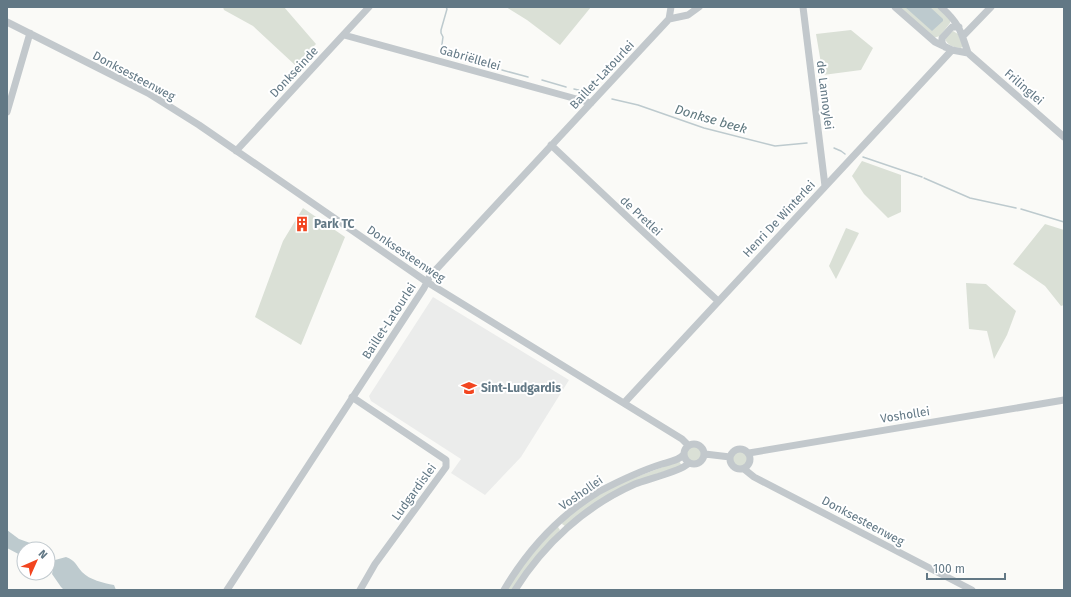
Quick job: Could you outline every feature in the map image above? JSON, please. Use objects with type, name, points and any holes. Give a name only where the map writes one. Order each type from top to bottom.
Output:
[{"type":"street","name":"Donkseinde","points":[[236,151],[369,7]]},
{"type":"street","name":"Baillet-Latourlei","points":[[227,590],[430,276],[668,19],[671,7]]},
{"type":"street","points":[[668,19],[688,15],[699,7]]},
{"type":"street","name":"de Lannoylei","points":[[803,7],[825,186]]},
{"type":"street","points":[[895,7],[935,42],[948,48],[968,53]]},
{"type":"street","points":[[941,7],[952,17],[959,27],[968,53]]},
{"type":"street","points":[[963,36],[990,7]]},
{"type":"street","name":"Donksesteenweg","points":[[7,22],[148,94],[199,125],[427,282],[624,403],[683,440],[688,445],[693,443],[698,444],[702,447],[705,454],[730,457],[730,462],[735,468],[740,470],[744,469],[754,477],[972,590]]},
{"type":"street","points":[[948,48],[942,43],[942,38],[952,26],[959,27]]},
{"type":"street","points":[[7,112],[30,33]]},
{"type":"street","name":"Gabriëllelei","points":[[344,35],[590,103]]},
{"type":"street","name":"Henri De Winterlei","points":[[624,403],[825,186],[948,48]]},
{"type":"street","name":"Frilinglei","points":[[968,53],[1064,137]]},
{"type":"street","name":"de Pretlei","points":[[551,145],[718,301]]},
{"type":"street","name":"Ludgardislei","points":[[352,398],[446,460],[446,468],[375,564],[360,590]]},
{"type":"street","name":"Voshollei","points":[[749,453],[1064,400]]},
{"type":"street","points":[[688,445],[684,458],[689,463],[695,464],[700,462],[705,454]]},
{"type":"street","points":[[730,457],[732,452],[739,448],[749,453],[751,460],[748,466],[744,469]]},
{"type":"street","name":"Voshollei","points":[[504,590],[527,555],[558,523],[582,503],[612,485],[651,468],[680,458],[684,454]]},
{"type":"street","name":"Voshollei","points":[[515,590],[539,557],[564,530],[595,507],[619,492],[648,479],[684,468],[689,463]]},
{"type":"street","name":"Voshollei","points":[[558,523],[564,530]]},
{"type":"shaded area","points":[[223,7],[284,7],[316,44],[295,65],[253,26],[224,10]]},
{"type":"shaded area","points":[[506,7],[591,7],[560,45],[527,20]]},
{"type":"shaded area","points":[[897,7],[937,7],[950,18],[950,23],[940,36],[933,38]]},
{"type":"shaded area","points":[[905,7],[930,7],[943,19],[943,21],[932,31]]},
{"type":"shaded area","points":[[851,30],[873,48],[861,70],[823,75],[816,34]]},
{"type":"shaded area","points":[[953,31],[958,34],[963,46],[961,48],[951,46],[947,43],[945,38]]},
{"type":"shaded area","points":[[862,161],[901,175],[901,212],[888,218],[864,194],[852,176]]},
{"type":"shaded area","points":[[303,208],[345,237],[301,345],[255,317],[283,241]]},
{"type":"shaded area","points":[[1045,224],[1064,230],[1064,305],[1061,306],[1045,286],[1013,264]]},
{"type":"shaded area","points":[[846,228],[859,233],[836,279],[829,266]]},
{"type":"shaded area","points":[[966,283],[986,284],[1016,311],[1007,335],[994,359],[987,331],[969,329]]},
{"type":"shaded area","name":"Sint-Ludgardis","points":[[433,297],[569,380],[521,457],[485,495],[451,473],[461,459],[371,401],[369,396]]},
{"type":"shaded area","points":[[694,446],[701,451],[702,454],[697,461],[694,462],[687,457],[686,454],[691,447]]},
{"type":"shaded area","points":[[740,451],[747,456],[748,459],[743,466],[740,467],[733,462],[732,459],[737,452]]},
{"type":"shaded area","points":[[679,461],[682,466],[656,474],[565,526],[562,524],[563,521],[591,499],[620,483]]},
{"type":"shaded area","points":[[556,527],[560,530],[513,590],[506,590],[521,567]]},
{"type":"shaded area","points":[[7,530],[19,539],[25,541],[16,541],[16,553],[7,548]]},
{"type":"shaded area","points":[[66,557],[69,558],[85,575],[97,581],[114,585],[116,590],[64,590],[56,580],[56,560]]},
{"type":"waterway","name":"Donkse beek","points":[[446,7],[447,9],[441,30],[443,37],[441,51],[445,55],[470,60]]},
{"type":"waterway","name":"Donkse beek","points":[[483,64],[490,67]]},
{"type":"waterway","name":"Donkse beek","points":[[502,70],[528,77]]},
{"type":"waterway","name":"Donkse beek","points":[[542,80],[566,87]]},
{"type":"waterway","name":"Donkse beek","points":[[574,89],[587,92]]},
{"type":"waterway","name":"Donkse beek","points":[[612,99],[638,105],[704,128],[775,146],[807,143]]},
{"type":"waterway","name":"Donkse beek","points":[[834,148],[845,154]]},
{"type":"waterway","name":"Donkse beek","points":[[863,157],[922,177]]},
{"type":"waterway","name":"Donkse beek","points":[[924,178],[970,198],[1016,208]]},
{"type":"waterway","name":"Donkse beek","points":[[1021,209],[1064,222]]},
{"type":"place","name":"Park TC","points":[[302,224]]},
{"type":"place","name":"Sint-Ludgardis","points":[[469,388]]}]
